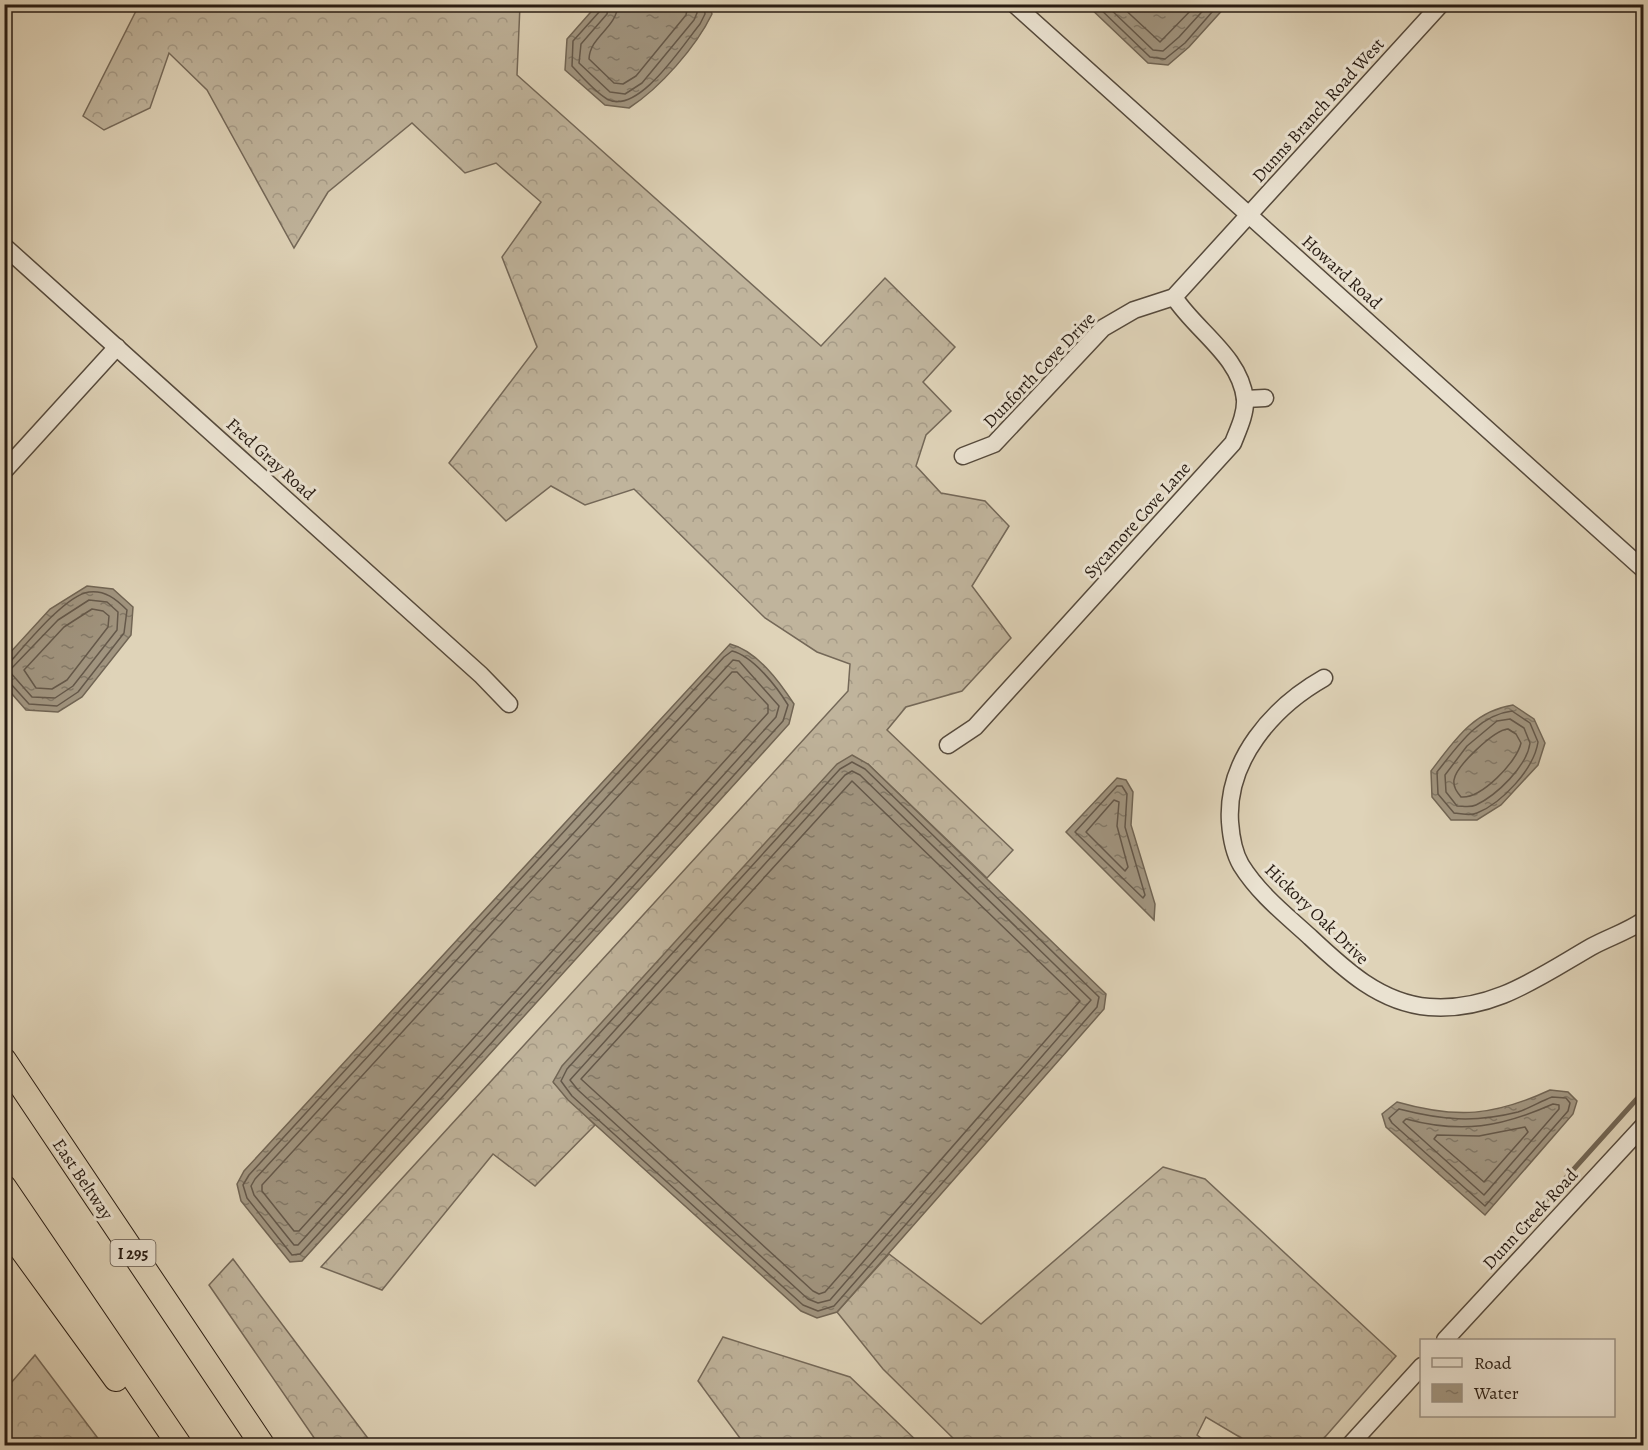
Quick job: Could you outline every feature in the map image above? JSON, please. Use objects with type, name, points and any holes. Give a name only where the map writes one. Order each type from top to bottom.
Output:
[{"type":"highway","name":"East Beltway","points":[[4,1060],[263,1446]]},
{"type":"highway","points":[[4,1187],[180,1446]]},
{"type":"highway","points":[[4,1225],[164,1446]]},
{"type":"street","name":"Howard Road","points":[[1014,4],[1644,570]]},
{"type":"street","name":"Dunns Branch Road West","points":[[1249,215],[1441,4]]},
{"type":"street","name":"Dunforth Cove Drive","points":[[963,456],[994,444],[1103,328],[1134,310],[1174,297],[1249,215]]},
{"type":"street","name":"Fred Gray Road","points":[[4,246],[481,675],[509,704]]},
{"type":"street","points":[[1174,297],[1188,318],[1226,354],[1239,379],[1245,399],[1265,398]]},
{"type":"street","points":[[4,471],[117,347]]},
{"type":"street","name":"Sycamore Cove Lane","points":[[948,745],[975,726],[1233,443],[1243,418],[1245,399]]},
{"type":"street","name":"Hickory Oak Drive","points":[[1324,678],[1298,693],[1250,745],[1236,774],[1229,801],[1231,834],[1240,863],[1258,889],[1348,974],[1400,1000],[1428,1007],[1468,1006],[1498,999],[1530,984],[1594,946],[1630,930],[1644,920]]},
{"type":"street","name":"Dunn Creek Road","points":[[1447,1339],[1644,1125]]},
{"type":"street","points":[[1349,1446],[1420,1368]]},
{"type":"green space","points":[[139,5],[520,5],[517,75],[821,346],[885,278],[955,347],[923,382],[951,411],[926,435],[916,466],[941,493],[985,501],[1009,526],[972,586],[1011,638],[962,691],[906,707],[887,730],[1013,850],[987,878],[868,764],[554,1083],[595,1125],[535,1186],[493,1154],[382,1290],[321,1267],[848,691],[850,664],[817,652],[765,618],[634,489],[585,505],[551,486],[506,521],[449,463],[537,347],[502,257],[541,202],[496,163],[465,173],[412,123],[328,192],[294,248],[207,90],[169,53],[150,108],[104,130],[83,116]]},
{"type":"green space","points":[[1163,1167],[1205,1179],[1396,1356],[1318,1445],[1253,1445],[1206,1417],[1197,1435],[1210,1445],[960,1445],[883,1369],[837,1312],[889,1254],[981,1324]]},
{"type":"green space","points":[[233,1259],[373,1445],[319,1445],[209,1285]]},
{"type":"green space","points":[[723,1337],[850,1377],[921,1445],[745,1445],[698,1381]]},
{"type":"green space","points":[[35,1355],[103,1445],[5,1445],[5,1390]]},
{"type":"water","points":[[597,5],[709,5],[712,14],[697,40],[676,66],[653,90],[629,108],[605,105],[565,70],[567,39]]},
{"type":"water","points":[[1087,5],[1227,5],[1189,47],[1168,65],[1148,63]]},
{"type":"water","points":[[87,586],[113,589],[133,607],[131,635],[82,697],[58,712],[26,710],[5,686],[7,656],[50,609]]},
{"type":"water","points":[[730,644],[758,660],[781,686],[794,704],[789,724],[302,1261],[290,1262],[241,1201],[237,1184],[244,1171]]},
{"type":"water","points":[[1513,705],[1534,719],[1545,743],[1538,765],[1501,805],[1477,820],[1451,820],[1432,797],[1431,771],[1466,729],[1487,714]]},
{"type":"water","points":[[852,755],[868,764],[1106,994],[1104,1009],[837,1312],[817,1318],[801,1311],[568,1100],[553,1082],[562,1066],[837,764]]},
{"type":"water","points":[[1117,778],[1126,780],[1133,792],[1131,825],[1155,904],[1154,920],[1066,832]]},
{"type":"water","points":[[1550,1090],[1568,1092],[1577,1101],[1573,1114],[1485,1215],[1386,1127],[1382,1114],[1397,1102],[1457,1113],[1493,1110],[1530,1099]]},
{"type":"waterway","points":[[1511,1239],[1644,1091]]}]
